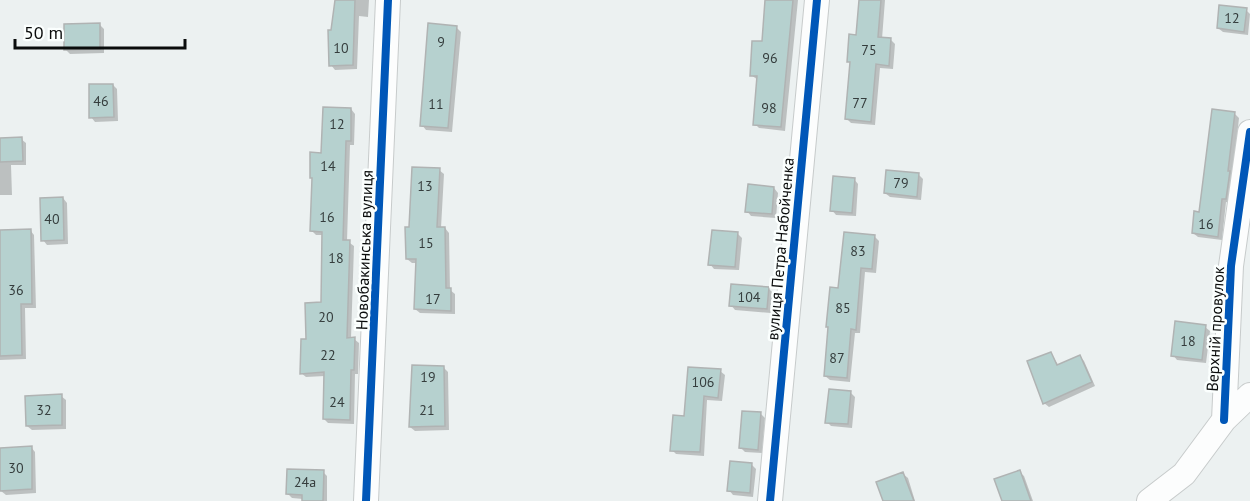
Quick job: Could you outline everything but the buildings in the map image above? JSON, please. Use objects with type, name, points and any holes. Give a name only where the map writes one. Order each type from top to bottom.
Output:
[{"type":"street","name":"Новобакинська вулиця","points":[[366,501],[388,0]]},
{"type":"street","name":"вулиця Петра Набойченка","points":[[770,501],[817,0]]},
{"type":"street","name":"Верхній провулок","points":[[1224,420],[1231,266],[1250,132]]},
{"type":"street","points":[[1149,501],[1152,501],[1184,474],[1224,420],[1250,395]]},
{"type":"cycle path","points":[[366,501],[388,0]]},
{"type":"cycle path","points":[[770,501],[817,0]]},
{"type":"cycle path","points":[[1224,420],[1231,266],[1250,132]]}]
